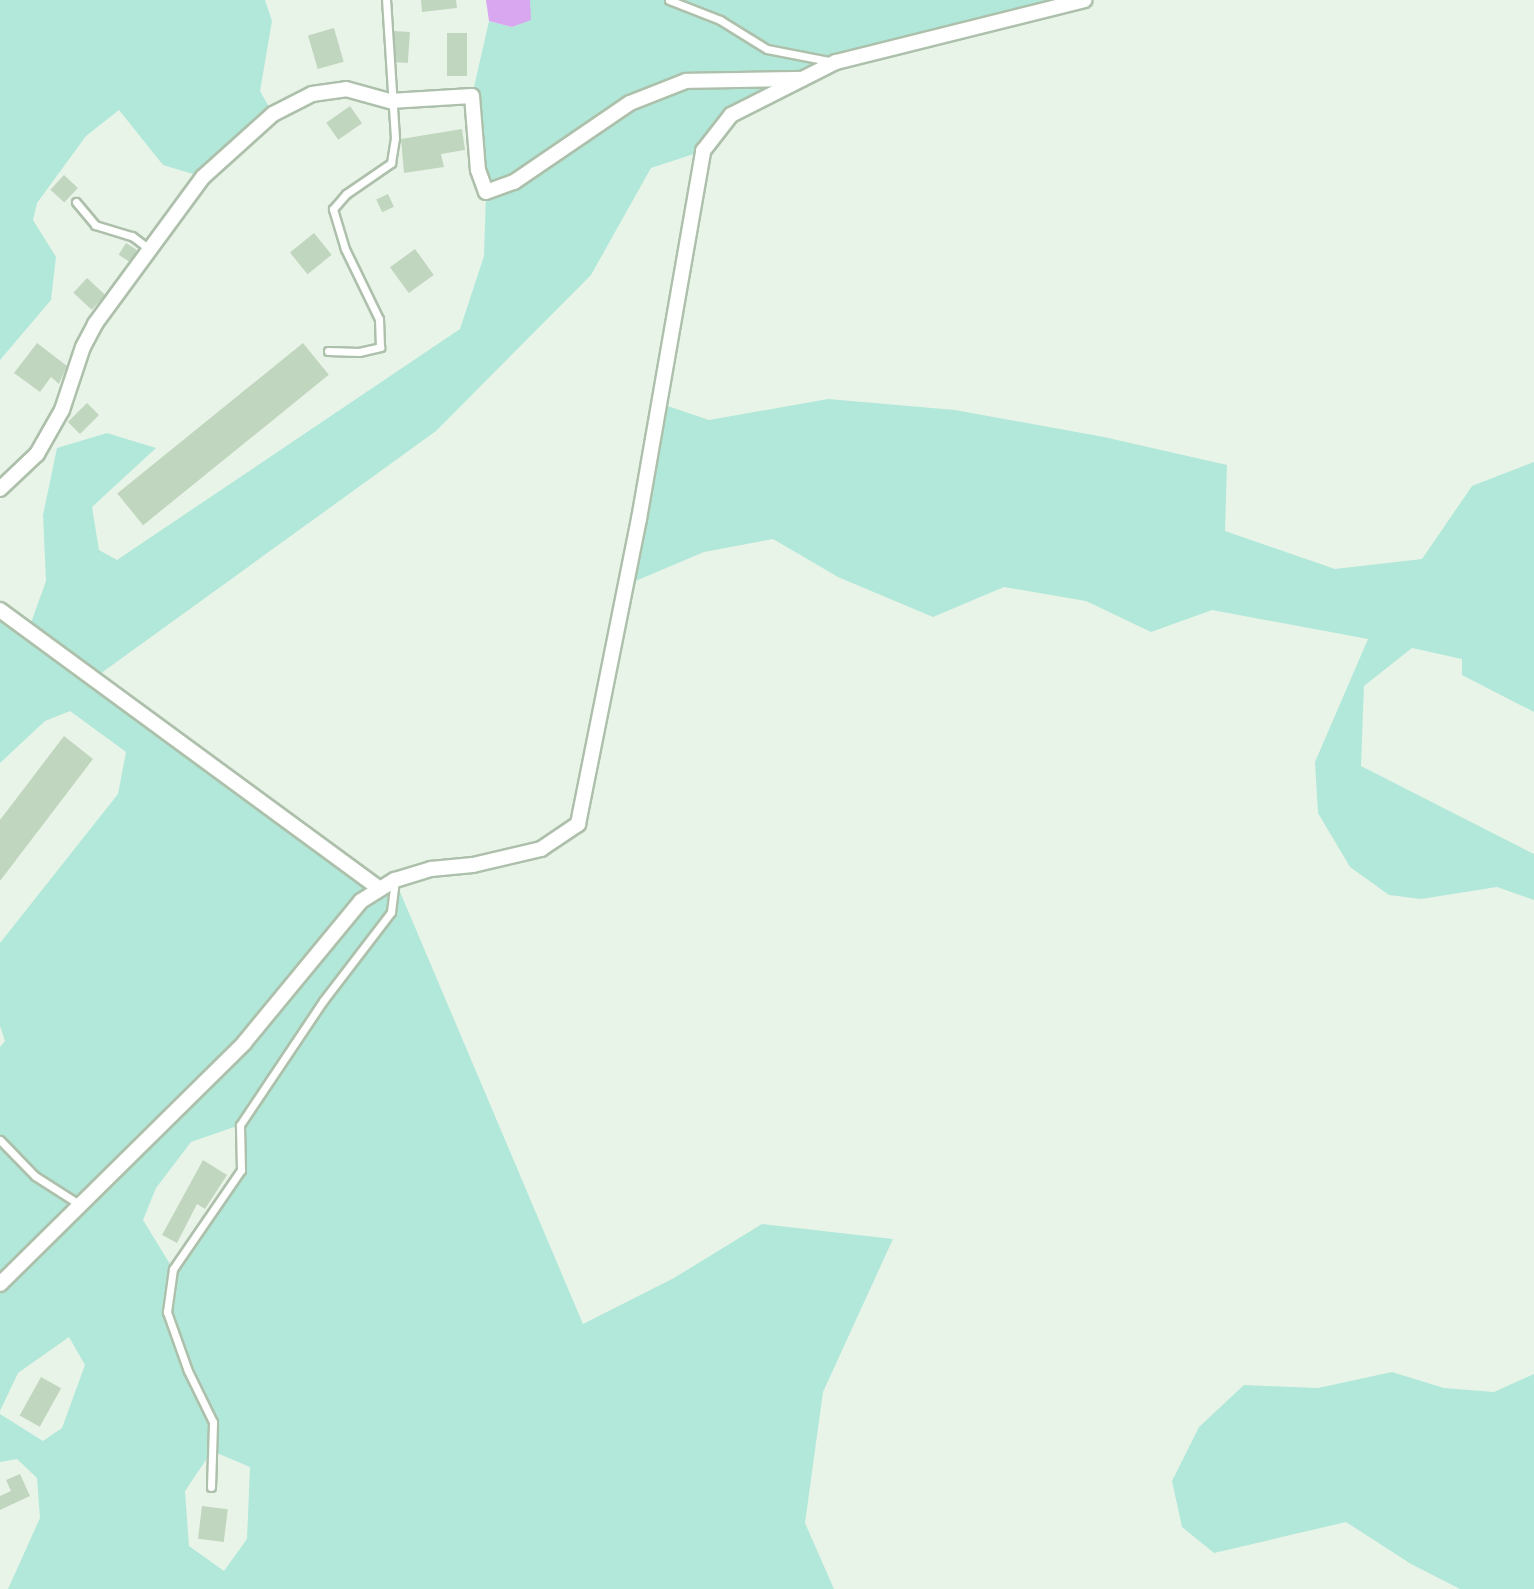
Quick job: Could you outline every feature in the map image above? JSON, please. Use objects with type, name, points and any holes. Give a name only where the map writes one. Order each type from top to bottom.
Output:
[{"type":"street","points":[[0,1284],[244,1043],[361,901],[395,880],[431,869],[517,857],[541,849],[578,824],[639,519],[703,151],[731,115],[836,62],[1084,0]]},
{"type":"street","points":[[0,489],[37,454],[62,410],[82,347],[95,324],[203,177],[273,114],[312,94],[346,89],[390,101],[472,96],[478,170],[486,192],[514,182],[630,103],[686,81],[803,79]]},
{"type":"street","points":[[0,610],[380,890]]},
{"type":"lane","points":[[328,351],[359,352],[380,347],[379,319],[345,249],[333,209],[346,194],[391,163],[395,138],[390,101],[386,0]]},
{"type":"lane","points":[[669,0],[720,20],[767,49],[836,62]]},
{"type":"lane","points":[[76,202],[95,225],[132,236],[149,249]]},
{"type":"lane","points":[[211,1487],[213,1422],[188,1371],[167,1312],[172,1269],[241,1170],[240,1125],[323,1001],[391,912],[395,880]]},
{"type":"lane","points":[[0,1140],[35,1176],[79,1204]]},
{"type":"shaded area","points":[[0,0],[265,0],[272,21],[260,91],[273,114],[203,177],[163,165],[119,110],[86,136],[37,203],[33,220],[56,257],[51,300],[0,360]]},
{"type":"shaded area","points":[[486,0],[530,0],[531,20],[512,27],[489,21]]},
{"type":"shaded area","points":[[530,0],[1084,0],[836,62],[731,115],[703,151],[651,168],[591,275],[436,431],[93,679],[379,889],[395,880],[583,1324],[674,1278],[762,1224],[893,1239],[823,1392],[805,1523],[834,1589],[8,1589],[40,1518],[37,1478],[17,1459],[0,1462],[0,1414],[43,1441],[62,1428],[85,1365],[69,1337],[18,1373],[0,1411],[0,1047],[5,1041],[0,1026],[0,943],[118,794],[126,752],[70,711],[45,721],[0,763],[0,610],[28,631],[46,581],[43,515],[57,448],[107,433],[156,448],[92,507],[99,550],[117,560],[460,329],[484,256],[486,192],[472,96],[489,21],[512,27],[530,20]],"holes":[[[240,1125],[241,1170],[173,1269],[143,1220],[156,1188],[191,1142]],[[212,1451],[250,1467],[247,1539],[224,1571],[189,1546],[185,1491]]]},
{"type":"shaded area","points":[[828,399],[955,410],[1104,437],[1227,465],[1225,531],[1335,569],[1422,559],[1472,486],[1534,462],[1534,712],[1462,675],[1462,659],[1412,648],[1364,686],[1361,766],[1534,854],[1534,900],[1497,887],[1421,899],[1389,895],[1350,867],[1318,813],[1315,762],[1368,639],[1212,610],[1151,632],[1086,601],[1004,587],[933,617],[838,577],[773,539],[704,552],[626,585],[659,403],[709,420]]},
{"type":"shaded area","points":[[1392,1372],[1444,1388],[1494,1392],[1534,1374],[1534,1589],[1460,1589],[1411,1564],[1346,1522],[1214,1553],[1182,1527],[1172,1481],[1199,1427],[1244,1385],[1318,1388]]},
{"type":"building","points":[[421,0],[456,0],[457,8],[422,12]]},
{"type":"building","points":[[334,28],[344,62],[318,69],[308,35]]},
{"type":"building","points":[[394,31],[410,32],[408,63],[392,62]]},
{"type":"building","points":[[447,33],[467,33],[467,76],[447,76]]},
{"type":"building","points":[[350,106],[362,123],[338,140],[326,123]]},
{"type":"building","points":[[462,129],[465,150],[441,154],[444,167],[404,173],[401,139]]},
{"type":"building","points":[[64,175],[78,188],[64,203],[50,190]]},
{"type":"building","points":[[388,194],[394,207],[382,212],[376,199]]},
{"type":"building","points":[[314,233],[332,255],[308,274],[290,253]]},
{"type":"building","points":[[126,243],[137,250],[130,262],[119,255]]},
{"type":"building","points":[[415,249],[434,275],[409,293],[390,267]]},
{"type":"building","points":[[87,278],[105,295],[92,310],[73,293]]},
{"type":"building","points":[[37,343],[67,366],[59,384],[51,377],[40,392],[14,373]]},
{"type":"building","points":[[303,343],[329,375],[143,525],[117,493]]},
{"type":"building","points":[[87,403],[99,415],[80,434],[68,422]]},
{"type":"building","points":[[64,736],[93,759],[0,881],[0,820]]},
{"type":"building","points":[[203,1160],[227,1175],[205,1209],[197,1204],[177,1243],[162,1235]]},
{"type":"building","points":[[41,1377],[61,1388],[40,1427],[20,1415]]},
{"type":"building","points":[[20,1474],[30,1496],[0,1510],[0,1496],[11,1491],[6,1480]]},
{"type":"building","points":[[202,1506],[228,1509],[224,1542],[198,1539]]}]
